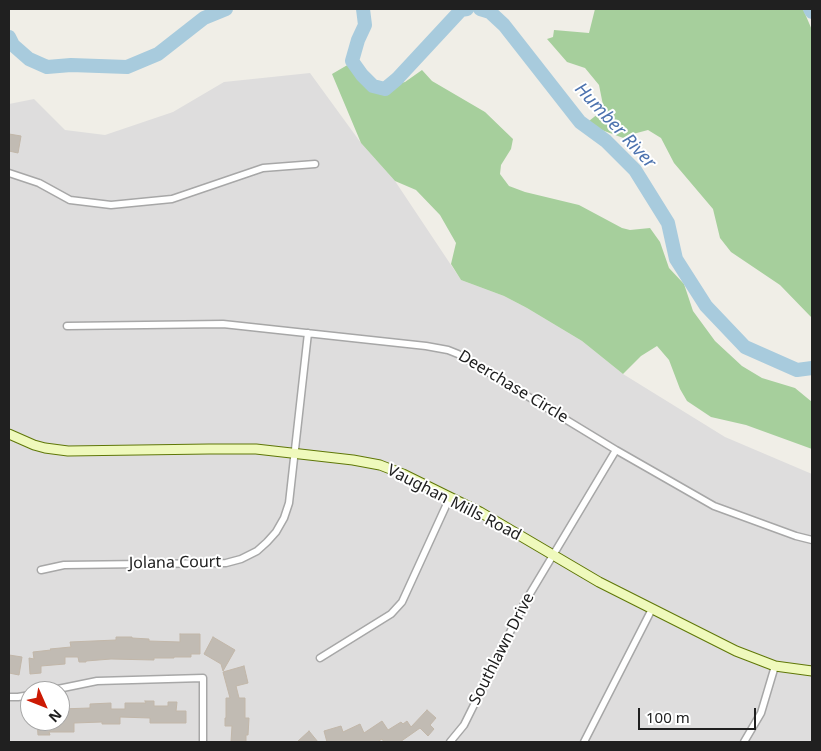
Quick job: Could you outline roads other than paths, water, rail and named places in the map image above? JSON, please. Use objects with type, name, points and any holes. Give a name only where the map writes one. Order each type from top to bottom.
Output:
[{"type":"street","points":[[9,173],[39,183],[70,200],[111,205],[172,199],[263,168],[315,164]]},
{"type":"street","name":"Deerchase Circle","points":[[68,326],[223,324],[438,347],[467,359],[616,450],[714,506],[812,540]]},
{"type":"street","name":"Jolana Court","points":[[41,570],[64,565],[226,563],[257,551],[276,532],[289,504],[308,333]]},
{"type":"street","name":"Vaughan Mills Road","points":[[9,434],[34,445],[68,451],[237,449],[344,458],[374,464],[403,474],[493,519],[599,582],[736,651],[775,666],[812,671]]},
{"type":"street","name":"Southlawn Drive","points":[[450,742],[464,724],[525,602],[616,450]]},
{"type":"street","points":[[320,658],[391,614],[402,602],[450,497]]},
{"type":"street","points":[[584,742],[652,609]]},
{"type":"street","points":[[744,742],[761,713],[775,666]]},
{"type":"street","points":[[70,687],[97,681],[203,678],[203,742]]},
{"type":"waterway","name":"Humber River","points":[[9,37],[13,45],[29,59],[47,67],[71,65],[127,67],[158,54],[204,18],[226,9]]},
{"type":"waterway","name":"Humber River","points":[[363,9],[365,25],[352,61],[373,86],[385,89],[397,79],[461,10],[467,9]]},
{"type":"waterway","name":"Humber River","points":[[480,9],[490,12],[504,25],[580,122],[606,141],[635,170],[668,223],[676,259],[706,306],[745,347],[797,370],[812,368]]}]
